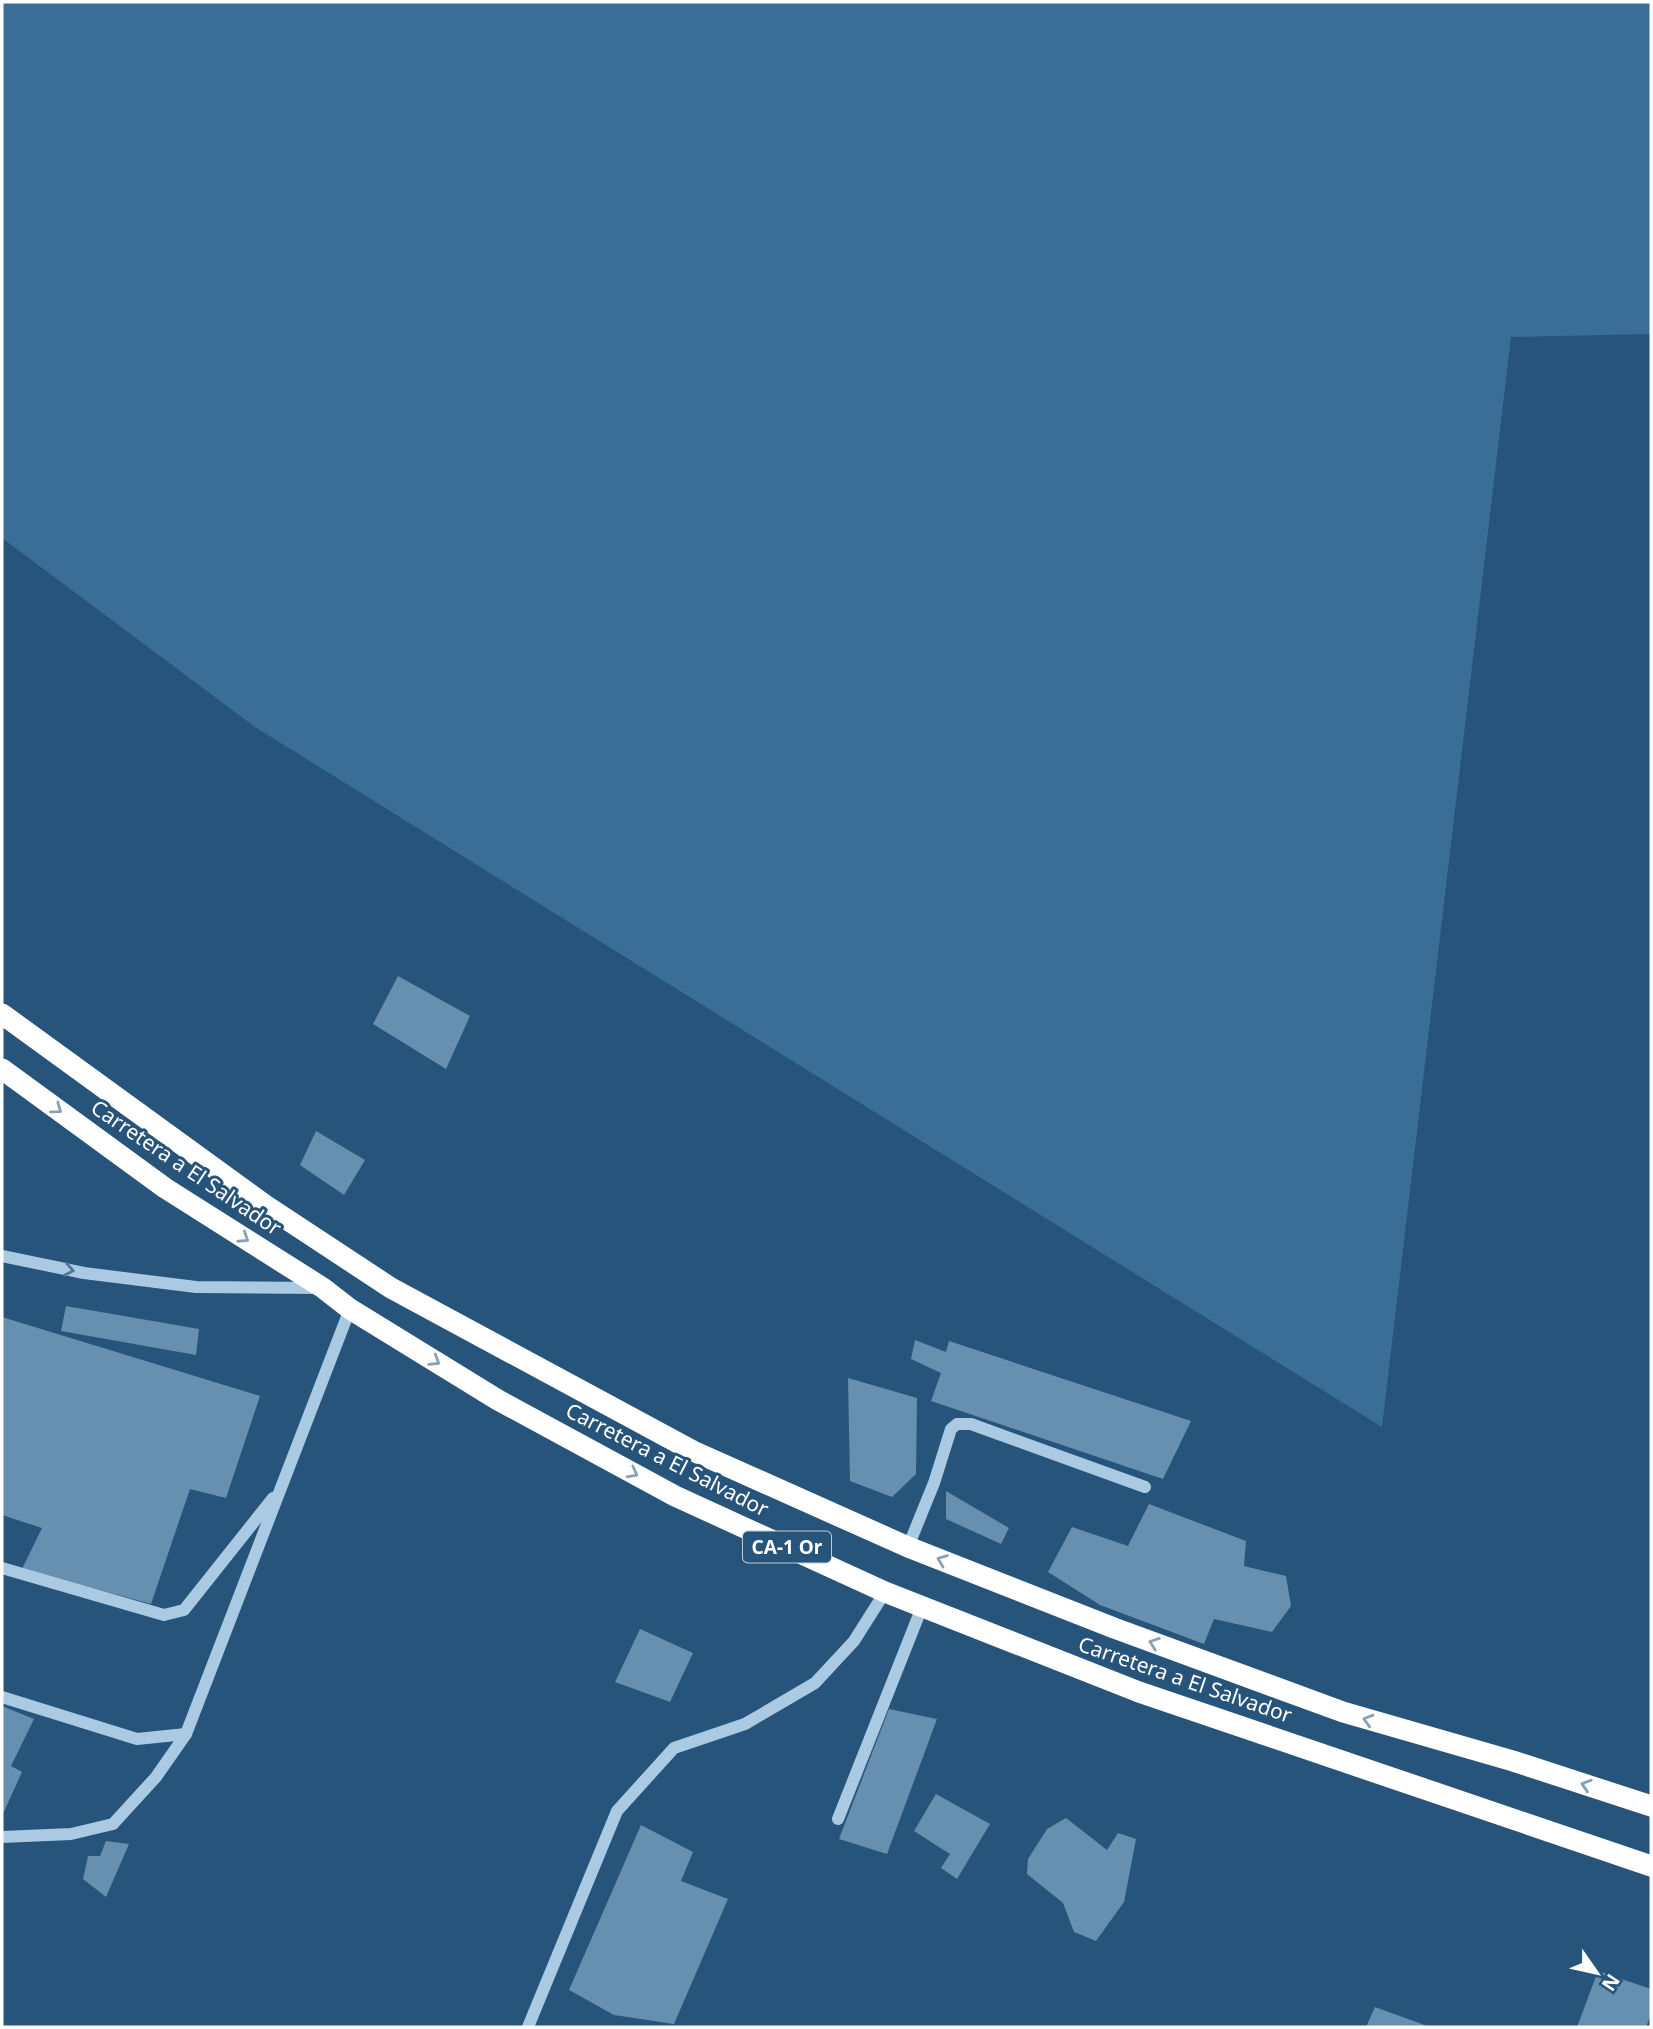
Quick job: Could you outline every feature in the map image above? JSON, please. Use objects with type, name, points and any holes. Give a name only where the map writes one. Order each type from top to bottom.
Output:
[{"type":"highway","name":"Carretera a El Salvador","points":[[2,1014],[265,1205],[391,1288],[693,1451],[908,1547],[1114,1628],[1343,1712],[1513,1761],[1651,1806]]},
{"type":"highway","name":"Carretera a El Salvador","points":[[2,1069],[165,1188],[323,1288],[350,1309],[498,1400],[675,1496],[885,1592],[1139,1692],[1651,1866]]},
{"type":"street","points":[[2,1256],[84,1273],[196,1287],[323,1288]]},
{"type":"street","points":[[2,1837],[71,1834],[113,1824],[156,1777],[186,1734],[350,1309]]},
{"type":"street","points":[[908,1547],[934,1483],[951,1429],[957,1424],[971,1424],[1145,1487]]},
{"type":"street","points":[[2,1567],[164,1615],[184,1610],[282,1486]]},
{"type":"street","points":[[528,2027],[617,1811],[674,1748],[745,1724],[816,1683],[854,1641],[885,1592]]},
{"type":"street","points":[[838,1819],[922,1607]]},
{"type":"street","points":[[2,1697],[136,1739],[186,1734]]},
{"type":"shaded area","points":[[2,2],[1651,2],[1651,334],[1511,337],[1382,1427],[255,727],[2,538]]},
{"type":"building","points":[[398,976],[470,1016],[446,1069],[373,1024]]},
{"type":"building","points":[[316,1131],[365,1160],[344,1195],[300,1165]]},
{"type":"building","points":[[66,1306],[199,1329],[196,1355],[61,1331]]},
{"type":"building","points":[[2,1317],[260,1396],[226,1498],[190,1489],[151,1604],[22,1569],[42,1528],[2,1515]]},
{"type":"building","points":[[915,1340],[946,1352],[949,1341],[1191,1421],[1163,1479],[931,1401],[941,1373],[911,1359]]},
{"type":"building","points":[[848,1378],[917,1398],[916,1474],[892,1497],[850,1481]]},
{"type":"building","points":[[946,1491],[1009,1528],[1001,1544],[946,1519]]},
{"type":"building","points":[[1149,1504],[1246,1541],[1244,1566],[1286,1576],[1291,1606],[1272,1632],[1214,1619],[1204,1644],[1100,1605],[1048,1572],[1072,1527],[1128,1546]]},
{"type":"building","points":[[640,1629],[693,1653],[670,1702],[615,1682]]},
{"type":"building","points":[[2,1706],[34,1719],[11,1766],[22,1772],[2,1816]]},
{"type":"building","points":[[889,1709],[937,1719],[887,1854],[839,1839]]},
{"type":"building","points":[[936,1794],[990,1824],[957,1879],[941,1868],[950,1854],[914,1831]]},
{"type":"building","points":[[1066,1818],[1107,1850],[1118,1833],[1136,1839],[1124,1902],[1096,1941],[1074,1932],[1063,1903],[1027,1874],[1028,1859],[1047,1829]]},
{"type":"building","points":[[641,1825],[693,1852],[681,1881],[728,1899],[674,2024],[614,2015],[569,1990]]},
{"type":"building","points":[[106,1841],[129,1844],[106,1897],[83,1879],[88,1856],[100,1856]]},
{"type":"building","points":[[1598,1971],[1651,1989],[1651,2015],[1646,2027],[1577,2027]]},
{"type":"building","points":[[1375,2007],[1430,2027],[1366,2027]]}]
